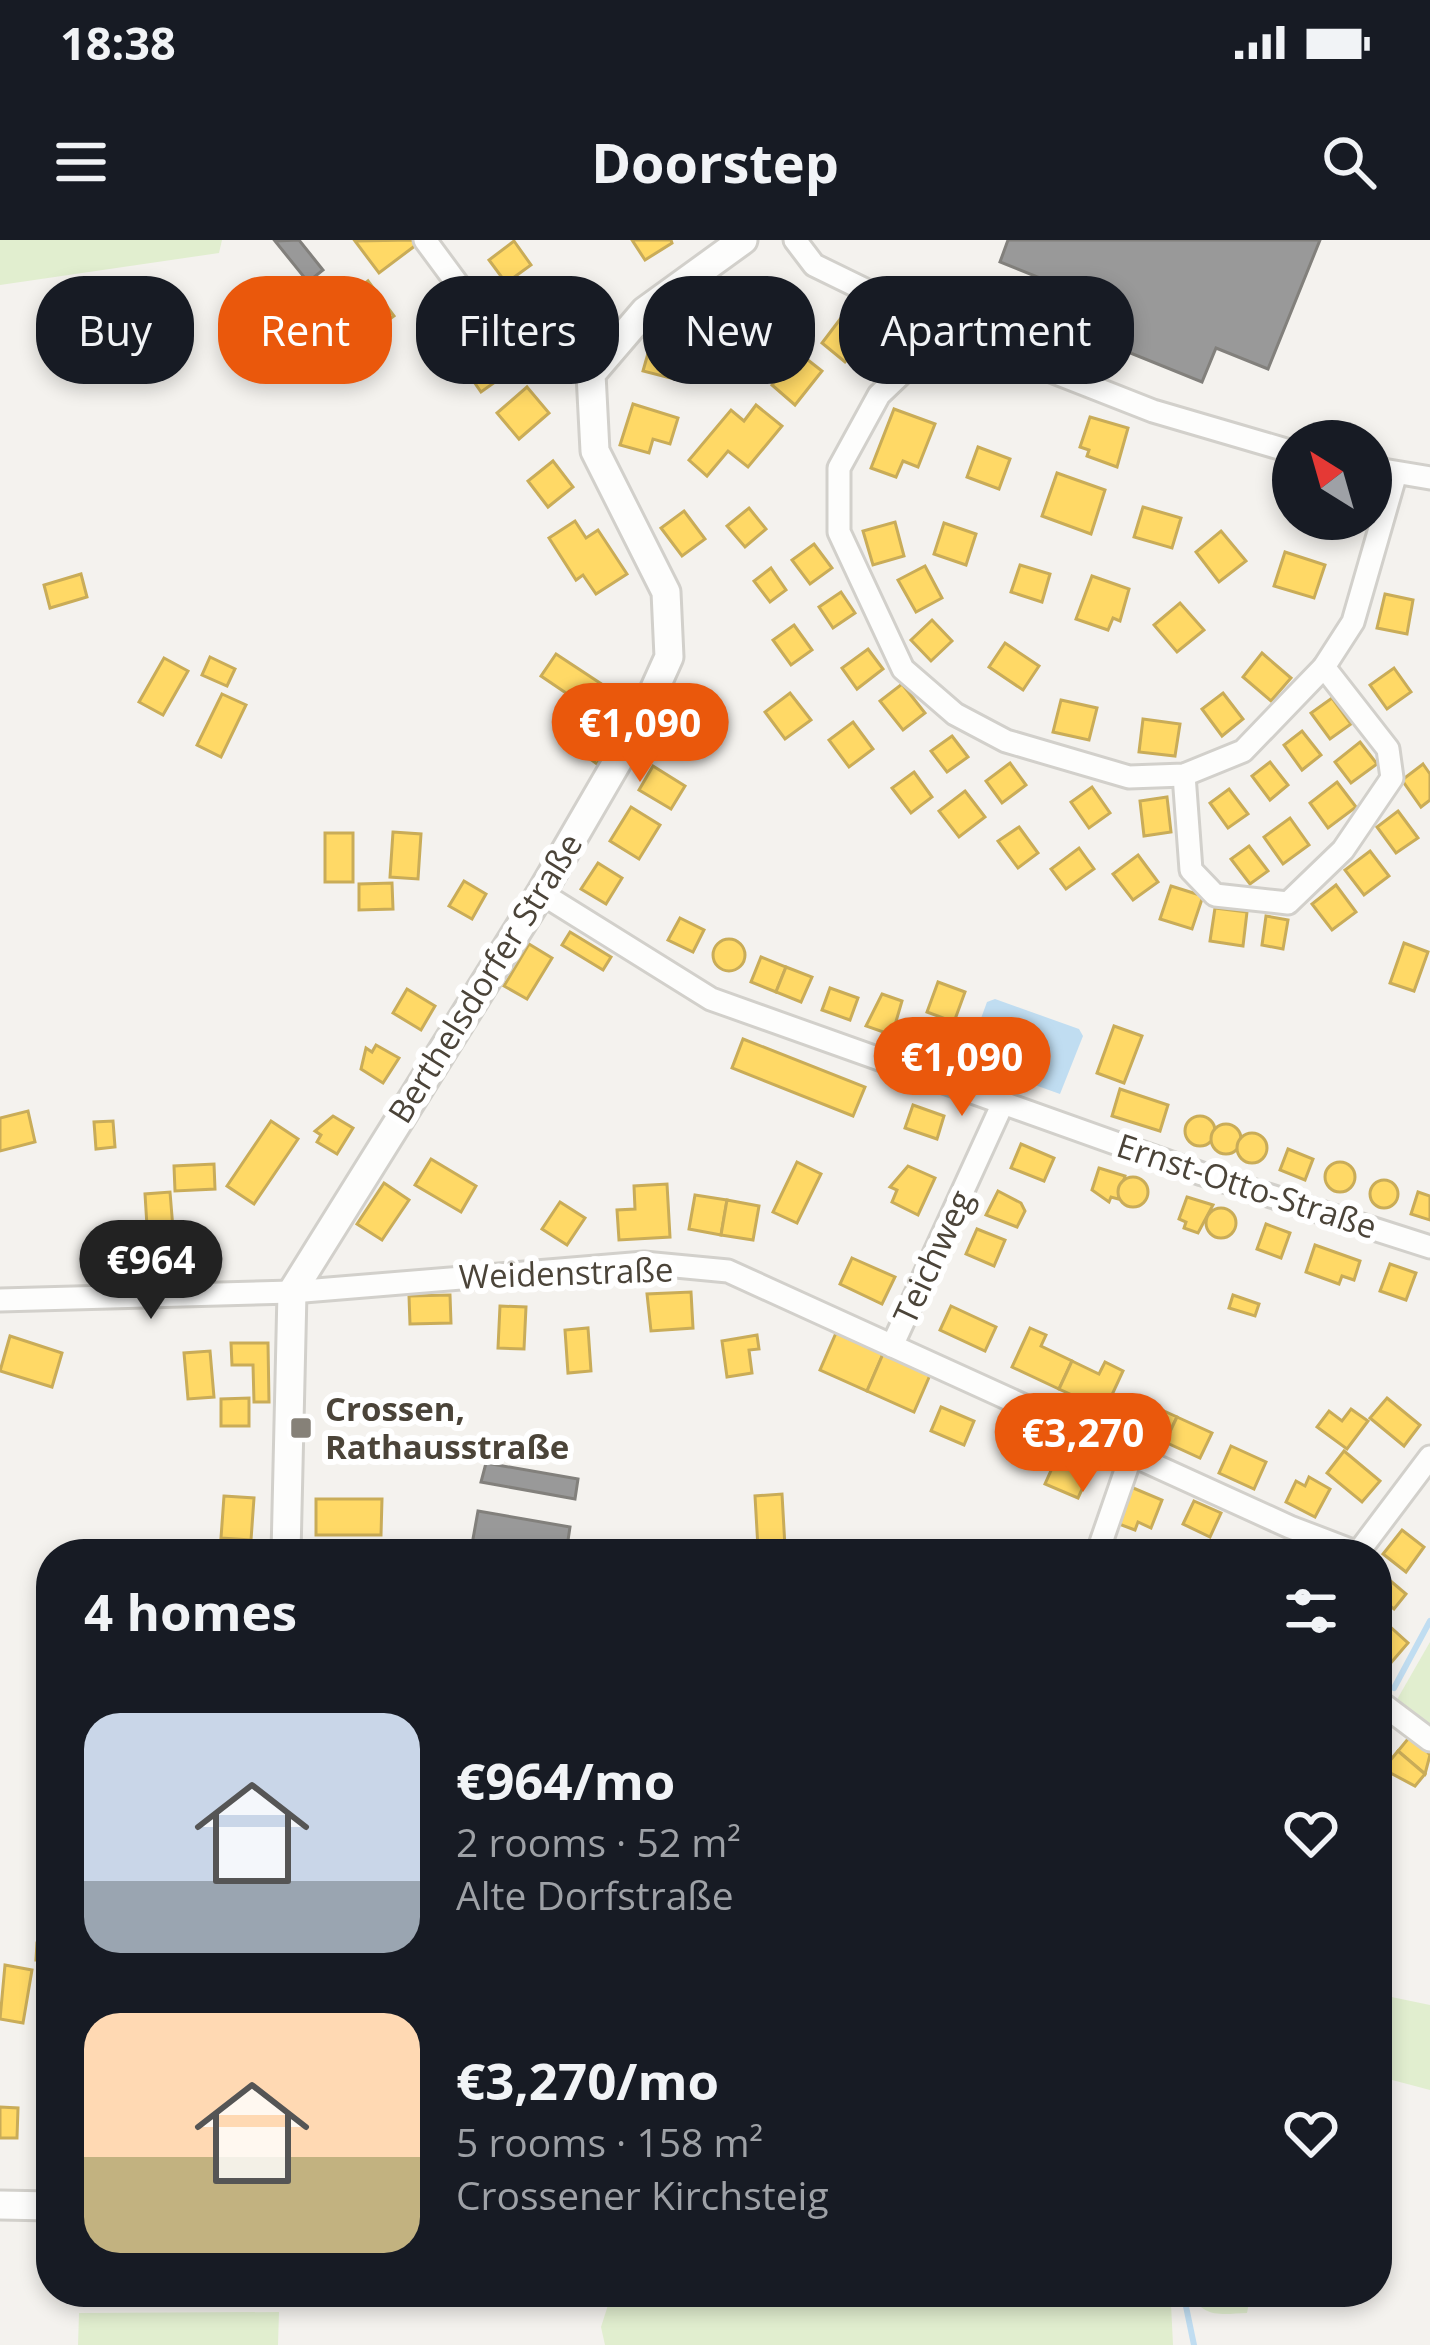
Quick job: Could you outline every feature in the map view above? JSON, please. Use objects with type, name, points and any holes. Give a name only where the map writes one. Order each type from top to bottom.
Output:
[{"type":"street","points":[[424,240],[451,276]]},
{"type":"street","points":[[619,340],[644,310],[743,240]]},
{"type":"street","points":[[795,240],[814,265],[839,277]]},
{"type":"street","name":"Berthelsdorfer Straße","points":[[292,1292],[541,893],[638,726],[669,657],[666,592],[596,451],[592,384]]},
{"type":"street","points":[[891,384],[879,395],[839,468],[839,532],[903,669],[955,714],[1006,741],[1130,777],[1184,775],[1243,751],[1324,668],[1353,622],[1396,473]]},
{"type":"street","points":[[1084,384],[1153,411],[1272,446]]},
{"type":"street","points":[[1392,472],[1430,478]]},
{"type":"street","points":[[1184,775],[1191,869],[1216,895],[1288,903],[1343,850],[1392,778],[1388,749],[1324,668]]},
{"type":"street","name":"Ernst-Otto-Straße","points":[[541,893],[711,999],[1430,1247]]},
{"type":"street","name":"Teichweg","points":[[892,1346],[1003,1102]]},
{"type":"street","name":"Weidenstraße","points":[[0,1300],[292,1292],[665,1265],[728,1271],[1326,1539]]},
{"type":"street","points":[[286,1539],[292,1292]]},
{"type":"street","points":[[1101,1539],[1132,1453]]},
{"type":"street","points":[[1368,1539],[1430,1456]]},
{"type":"street","points":[[1392,1711],[1430,1739]]},
{"type":"street","points":[[0,2205],[36,2206]]},
{"type":"green space","points":[[0,240],[222,240],[219,253],[36,276],[36,280],[0,285]]},
{"type":"green space","points":[[1430,1642],[1430,1730],[1395,1703]]},
{"type":"green space","points":[[1392,1997],[1430,2005],[1430,2090],[1392,2080]]},
{"type":"green space","points":[[607,2307],[1171,2307],[1173,2345],[605,2345],[601,2327]]},
{"type":"green space","points":[[1201,2307],[1248,2307],[1247,2313]]},
{"type":"green space","points":[[279,2312],[278,2345],[78,2345],[79,2313]]},
{"type":"water","points":[[995,999],[1079,1029],[1083,1036],[1060,1094],[970,1062],[968,1054],[987,1002]]},
{"type":"building: Homes","points":[[413,240],[416,245],[379,273],[355,241]]},
{"type":"building: Homes","points":[[632,240],[671,240],[672,243],[645,260]]},
{"type":"building: Homes","points":[[514,241],[531,265],[516,276],[501,276],[489,260]]},
{"type":"building: Homes","points":[[839,321],[839,357],[822,343]]},
{"type":"building: Homes","points":[[773,384],[812,384],[795,405]]},
{"type":"building: Homes","points":[[527,387],[549,413],[519,439],[497,413]]},
{"type":"building: Homes","points":[[633,404],[678,418],[670,444],[653,439],[649,453],[620,445]]},
{"type":"building: Homes","points":[[756,405],[782,426],[748,467],[728,451],[707,476],[689,460],[731,410],[744,421]]},
{"type":"building: Homes","points":[[894,409],[935,424],[918,467],[903,461],[896,477],[871,468]]},
{"type":"building: Homes","points":[[1090,417],[1128,428],[1117,467],[1087,456],[1089,450],[1080,447]]},
{"type":"building: Homes","points":[[978,447],[1010,459],[999,489],[967,477]]},
{"type":"building: Homes","points":[[553,461],[573,487],[548,507],[528,481]]},
{"type":"building: Homes","points":[[1057,473],[1105,490],[1091,534],[1042,516]]},
{"type":"building: Homes","points":[[1143,507],[1181,518],[1172,548],[1134,537]]},
{"type":"building: Homes","points":[[749,508],[766,529],[745,547],[727,526]]},
{"type":"building: Homes","points":[[684,511],[705,539],[682,556],[661,528]]},
{"type":"building: Homes","points":[[575,521],[586,538],[598,530],[627,574],[596,594],[583,575],[576,580],[549,538]]},
{"type":"building: Homes","points":[[895,522],[904,556],[873,565],[863,531]]},
{"type":"building: Homes","points":[[944,523],[976,534],[966,565],[934,554]]},
{"type":"building: Homes","points":[[1221,531],[1246,561],[1219,582],[1196,552]]},
{"type":"building: Homes","points":[[814,544],[832,568],[810,584],[792,560]]},
{"type":"building: Homes","points":[[1285,552],[1325,565],[1314,598],[1274,586]]},
{"type":"building: Homes","points":[[1020,565],[1050,574],[1042,602],[1011,592]]},
{"type":"building: Homes","points":[[925,566],[942,598],[916,612],[898,580]]},
{"type":"building: Homes","points":[[771,568],[786,590],[770,602],[754,581]]},
{"type":"building: Homes","points":[[81,574],[87,597],[50,608],[44,585]]},
{"type":"building: Homes","points":[[1092,576],[1129,589],[1120,621],[1113,618],[1108,630],[1076,619]]},
{"type":"building: Homes","points":[[841,592],[855,613],[833,628],[819,607]]},
{"type":"building: Homes","points":[[1385,594],[1413,600],[1407,634],[1377,628]]},
{"type":"building: Homes","points":[[1180,603],[1204,630],[1177,652],[1154,625]]},
{"type":"building: Homes","points":[[932,620],[952,641],[931,661],[911,640]]},
{"type":"building: Homes","points":[[794,625],[812,650],[791,665],[773,640]]},
{"type":"building: Homes","points":[[1005,643],[1039,666],[1023,690],[989,667]]},
{"type":"building: Homes","points":[[868,649],[883,669],[857,689],[842,668]]},
{"type":"building: Homes","points":[[1262,653],[1291,678],[1271,701],[1243,677]]},
{"type":"building: Homes","points":[[556,654],[606,687],[591,710],[541,676]]},
{"type":"building: Homes","points":[[210,657],[235,669],[227,686],[202,675]]},
{"type":"building: Homes","points":[[164,658],[188,671],[163,715],[139,702]]},
{"type":"building: Homes","points":[[1394,668],[1411,692],[1387,709],[1370,685]]},
{"type":"building: Homes","points":[[902,684],[925,713],[903,730],[880,701]]},
{"type":"building: Homes","points":[[790,693],[811,720],[785,739],[765,712]]},
{"type":"building: Homes","points":[[1223,693],[1243,719],[1222,736],[1202,709]]},
{"type":"building: Homes","points":[[222,694],[246,705],[221,757],[197,745]]},
{"type":"building: Homes","points":[[1332,698],[1351,724],[1330,739],[1311,713]]},
{"type":"building: Homes","points":[[1061,700],[1097,708],[1089,740],[1053,732]]},
{"type":"building: Homes","points":[[597,716],[619,733],[597,764],[574,747]]},
{"type":"building: Homes","points":[[1143,719],[1180,724],[1175,756],[1139,752]]},
{"type":"building: Homes","points":[[853,722],[873,749],[849,767],[829,740]]},
{"type":"building: Homes","points":[[1302,731],[1321,755],[1302,770],[1284,745]]},
{"type":"building: Homes","points":[[952,736],[968,757],[947,772],[931,751]]},
{"type":"building: Homes","points":[[1360,742],[1377,764],[1351,783],[1335,762]]},
{"type":"building: Homes","points":[[1270,762],[1288,785],[1270,800],[1252,776]]},
{"type":"building: Homes","points":[[1010,763],[1026,785],[1002,803],[986,781]]},
{"type":"building: Homes","points":[[1423,764],[1430,774],[1430,800],[1421,807],[1402,780]]},
{"type":"building: Homes","points":[[653,766],[685,786],[671,809],[639,790]]},
{"type":"building: Homes","points":[[914,772],[932,797],[911,813],[892,788]]},
{"type":"building: Homes","points":[[1337,782],[1356,807],[1328,828],[1310,803]]},
{"type":"building: Homes","points":[[1092,787],[1110,813],[1089,828],[1071,802]]},
{"type":"building: Homes","points":[[1229,789],[1248,814],[1228,828],[1210,803]]},
{"type":"building: Homes","points":[[965,791],[985,817],[959,837],[939,811]]},
{"type":"building: Homes","points":[[1167,797],[1171,832],[1144,836],[1140,801]]},
{"type":"building: Homes","points":[[631,807],[660,825],[639,859],[610,841]]},
{"type":"building: Homes","points":[[1398,811],[1418,838],[1396,853],[1377,827]]},
{"type":"building: Homes","points":[[1290,818],[1309,845],[1283,864],[1264,837]]},
{"type":"building: Homes","points":[[1019,827],[1038,853],[1018,868],[998,841]]},
{"type":"building: Homes","points":[[393,832],[421,834],[418,879],[390,877]]},
{"type":"building: Homes","points":[[325,833],[353,833],[353,882],[325,882]]},
{"type":"building: Homes","points":[[1249,846],[1268,871],[1250,884],[1231,859]]},
{"type":"building: Homes","points":[[1079,848],[1094,869],[1066,889],[1051,869]]},
{"type":"building: Homes","points":[[1370,851],[1389,876],[1364,895],[1345,870]]},
{"type":"building: Homes","points":[[1138,855],[1158,882],[1133,900],[1113,874]]},
{"type":"building: Homes","points":[[598,863],[622,878],[606,904],[581,889]]},
{"type":"building: Homes","points":[[464,881],[486,894],[472,919],[449,906]]},
{"type":"building: Homes","points":[[392,883],[393,909],[359,910],[359,884]]},
{"type":"building: Homes","points":[[1336,885],[1356,912],[1332,930],[1312,904]]},
{"type":"building: Homes","points":[[1171,886],[1203,896],[1192,929],[1160,919]]},
{"type":"building: Homes","points":[[1215,908],[1247,912],[1243,946],[1210,941]]},
{"type":"building: Homes","points":[[1266,916],[1288,920],[1283,949],[1262,945]]},
{"type":"building: Homes","points":[[680,918],[704,930],[693,952],[668,940]]},
{"type":"building: Homes","points":[[570,932],[611,957],[603,970],[562,945]]},
{"type":"building: Homes","points":[[729,939],[740,944],[745,955],[740,966],[729,971],[718,966],[713,955],[718,944]]},
{"type":"building: Homes","points":[[1404,943],[1428,952],[1414,991],[1390,983]]},
{"type":"building: Homes","points":[[529,944],[552,958],[527,999],[504,986]]},
{"type":"building: Homes","points":[[761,957],[786,967],[776,992],[751,982]]},
{"type":"building: Homes","points":[[786,967],[812,977],[801,1002],[776,992]]},
{"type":"building: Homes","points":[[938,982],[965,992],[954,1022],[927,1012]]},
{"type":"building: Homes","points":[[830,988],[858,998],[850,1020],[822,1010]]},
{"type":"building: Homes","points":[[407,989],[435,1006],[421,1030],[393,1013]]},
{"type":"building: Homes","points":[[882,994],[902,1001],[892,1035],[866,1026]]},
{"type":"building: Homes","points":[[1114,1026],[1142,1036],[1124,1083],[1097,1073]]},
{"type":"building: Homes","points":[[743,1039],[865,1087],[853,1116],[732,1068]]},
{"type":"building: Homes","points":[[376,1045],[399,1058],[383,1083],[361,1069],[366,1048],[372,1052]]},
{"type":"building: Homes","points":[[1120,1089],[1168,1105],[1160,1131],[1112,1116]]},
{"type":"building: Homes","points":[[913,1105],[944,1116],[937,1139],[905,1128]]},
{"type":"building: Homes","points":[[28,1111],[35,1142],[0,1151],[0,1118]]},
{"type":"building: Homes","points":[[333,1116],[353,1128],[337,1154],[317,1142],[321,1135],[315,1131]]},
{"type":"building: Homes","points":[[1200,1116],[1211,1120],[1215,1131],[1211,1142],[1200,1146],[1189,1142],[1185,1131],[1189,1120]]},
{"type":"building: Homes","points":[[113,1121],[115,1147],[96,1149],[94,1122]]},
{"type":"building: Homes","points":[[271,1121],[298,1139],[254,1204],[227,1186]]},
{"type":"building: Homes","points":[[1226,1124],[1237,1128],[1241,1139],[1237,1150],[1226,1154],[1215,1150],[1211,1139],[1215,1128]]},
{"type":"building: Homes","points":[[1252,1133],[1263,1137],[1267,1148],[1263,1159],[1252,1163],[1241,1159],[1237,1148],[1241,1137]]},
{"type":"building: Homes","points":[[1021,1144],[1054,1158],[1044,1181],[1011,1168]]},
{"type":"building: Homes","points":[[1288,1149],[1313,1159],[1305,1180],[1280,1170]]},
{"type":"building: Homes","points":[[431,1159],[476,1186],[461,1212],[415,1185]]},
{"type":"building: Homes","points":[[797,1162],[821,1174],[797,1223],[773,1212]]},
{"type":"building: Homes","points":[[1340,1162],[1355,1177],[1340,1192],[1325,1177]]},
{"type":"building: Homes","points":[[214,1164],[215,1189],[175,1191],[174,1166]]},
{"type":"building: Homes","points":[[908,1166],[935,1178],[918,1215],[892,1202],[897,1190],[890,1187]]},
{"type":"building: Homes","points":[[1099,1168],[1125,1176],[1118,1199],[1111,1197],[1109,1202],[1092,1190]]},
{"type":"building: Homes","points":[[1133,1177],[1148,1192],[1133,1207],[1118,1192]]},
{"type":"building: Homes","points":[[1384,1180],[1394,1184],[1398,1194],[1394,1204],[1384,1208],[1374,1204],[1370,1194],[1374,1184]]},
{"type":"building: Homes","points":[[384,1183],[409,1200],[382,1240],[357,1224]]},
{"type":"building: Homes","points":[[667,1184],[670,1237],[619,1240],[617,1210],[635,1209],[634,1186]]},
{"type":"building: Homes","points":[[998,1191],[1021,1203],[1025,1211],[1017,1227],[986,1215]]},
{"type":"building: Homes","points":[[170,1192],[174,1241],[127,1245],[126,1227],[147,1226],[145,1194]]},
{"type":"building: Homes","points":[[1418,1192],[1430,1196],[1430,1220],[1411,1214]]},
{"type":"building: Homes","points":[[695,1195],[727,1200],[721,1235],[689,1229]]},
{"type":"building: Homes","points":[[1187,1197],[1213,1205],[1198,1233],[1184,1228],[1186,1222],[1179,1219]]},
{"type":"building: Homes","points":[[727,1200],[759,1206],[753,1240],[721,1235]]},
{"type":"building: Homes","points":[[560,1202],[585,1218],[567,1245],[542,1229]]},
{"type":"building: Homes","points":[[1221,1208],[1232,1212],[1236,1223],[1232,1234],[1221,1238],[1210,1234],[1206,1223],[1210,1212]]},
{"type":"building: Homes","points":[[1266,1224],[1290,1233],[1281,1258],[1257,1249]]},
{"type":"building: Homes","points":[[977,1229],[1005,1240],[994,1266],[966,1254]]},
{"type":"building: Homes","points":[[1315,1245],[1360,1261],[1354,1280],[1342,1276],[1339,1284],[1306,1272]]},
{"type":"building: Homes","points":[[852,1258],[895,1277],[882,1304],[840,1284]]},
{"type":"building: Homes","points":[[1390,1264],[1416,1273],[1406,1300],[1380,1291]]},
{"type":"building: Homes","points":[[691,1292],[693,1328],[651,1331],[647,1294]]},
{"type":"building: Homes","points":[[450,1295],[451,1323],[410,1324],[409,1296]]},
{"type":"building: Homes","points":[[1233,1295],[1259,1304],[1255,1316],[1229,1308]]},
{"type":"building: Homes","points":[[500,1306],[526,1307],[524,1349],[498,1348]]},
{"type":"building: Homes","points":[[951,1306],[996,1327],[985,1351],[940,1330]]},
{"type":"building: Homes","points":[[588,1328],[591,1371],[568,1373],[565,1330]]},
{"type":"building: Homes","points":[[1030,1328],[1046,1335],[1041,1346],[1072,1361],[1059,1389],[1012,1367]]},
{"type":"building: Homes","points":[[836,1333],[883,1354],[867,1391],[820,1370]]},
{"type":"building: Homes","points":[[757,1335],[759,1349],[749,1350],[752,1373],[727,1377],[722,1341]]},
{"type":"building: Homes","points":[[10,1336],[62,1353],[52,1387],[0,1371]]},
{"type":"building: Homes","points":[[231,1343],[268,1343],[269,1402],[254,1402],[253,1365],[232,1365]]},
{"type":"building: Homes","points":[[210,1351],[214,1397],[188,1399],[184,1353]]},
{"type":"building: Homes","points":[[883,1354],[930,1375],[914,1412],[867,1391]]},
{"type":"building: Homes","points":[[1072,1361],[1099,1374],[1105,1362],[1123,1371],[1105,1410],[1059,1389]]},
{"type":"building: Homes","points":[[249,1398],[249,1426],[221,1426],[221,1399]]},
{"type":"building: Homes","points":[[1387,1398],[1420,1425],[1404,1446],[1370,1418]]},
{"type":"building: Homes","points":[[1142,1401],[1177,1417],[1165,1442],[1131,1426]]},
{"type":"building: Homes","points":[[941,1407],[974,1421],[964,1445],[931,1431]]},
{"type":"building: Homes","points":[[1351,1409],[1368,1421],[1347,1449],[1317,1427],[1329,1411],[1342,1421]]},
{"type":"building: Homes","points":[[1177,1417],[1212,1433],[1200,1458],[1165,1442]]},
{"type":"building: Homes","points":[[1231,1446],[1266,1462],[1254,1489],[1219,1473]]},
{"type":"building: Homes","points":[[1344,1451],[1380,1481],[1362,1502],[1327,1473]]},
{"type":"building: Homes","points":[[1058,1455],[1091,1470],[1078,1498],[1045,1484]]},
{"type":"building: Homes","points":[[1309,1477],[1330,1489],[1315,1517],[1286,1502],[1296,1481],[1305,1486]]},
{"type":"building: Homes","points":[[1126,1485],[1162,1500],[1151,1528],[1138,1522],[1135,1530],[1111,1521]]},
{"type":"building: Homes","points":[[782,1494],[785,1539],[757,1539],[755,1496]]},
{"type":"building: Homes","points":[[224,1496],[254,1498],[251,1539],[221,1538]]},
{"type":"building: Homes","points":[[316,1499],[382,1499],[381,1535],[316,1535]]},
{"type":"building: Homes","points":[[1194,1501],[1221,1513],[1210,1537],[1183,1524]]},
{"type":"building: Homes","points":[[1402,1530],[1424,1547],[1406,1572],[1392,1561],[1392,1543]]},
{"type":"building: Homes","points":[[1392,1582],[1406,1594],[1392,1607]]},
{"type":"building: Homes","points":[[1392,1628],[1408,1643],[1392,1662]]},
{"type":"building: Homes","points":[[1412,1734],[1430,1755],[1425,1774],[1398,1751]]},
{"type":"building: Homes","points":[[1398,1751],[1425,1774],[1415,1786],[1392,1774],[1392,1758]]},
{"type":"building: Homes","points":[[5,1965],[32,1970],[23,2023],[0,2019]]},
{"type":"building: Homes","points":[[0,2107],[18,2108],[17,2138],[0,2138]]},
{"type":"building: Industry","points":[[299,240],[323,270],[303,276],[275,241]]},
{"type":"building: Industry","points":[[1008,240],[1320,240],[1268,369],[1216,348],[1202,382],[1134,354],[1134,276],[1035,276],[1000,262]]},
{"type":"building: Industry","points":[[486,1463],[578,1479],[575,1499],[481,1482]]},
{"type":"building: Industry","points":[[478,1511],[570,1527],[568,1539],[473,1539]]},
{"type":"waterway","points":[[1394,1688],[1430,1621]]},
{"type":"waterway","points":[[1186,2307],[1194,2345]]},
{"type":"place","name":"Crossen, Rathausstraße","points":[[301,1428]]}]
